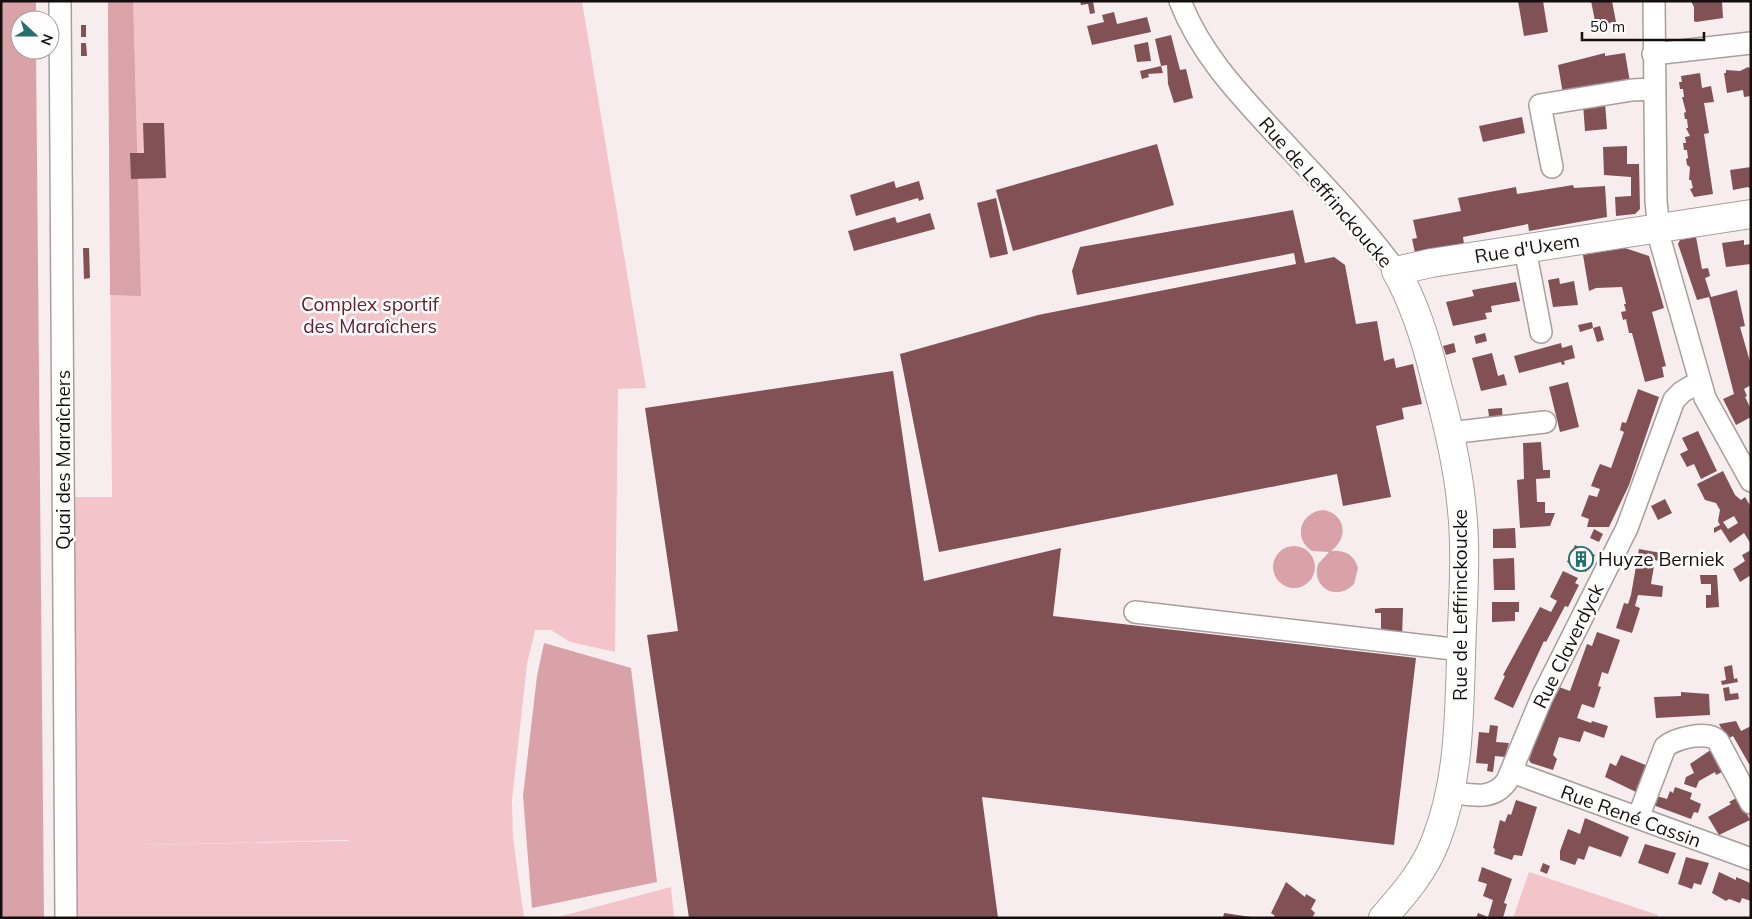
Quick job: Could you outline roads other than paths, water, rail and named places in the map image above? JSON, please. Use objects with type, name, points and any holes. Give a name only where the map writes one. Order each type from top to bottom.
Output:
[{"type":"main road","name":"Rue d'Uxem","points":[[1396,271],[1751,214]]},
{"type":"main road","name":"Rue de Leffrinckoucke","points":[[1384,918],[1413,882],[1427,859],[1444,820],[1451,792],[1458,741],[1461,650],[1463,523],[1457,470],[1421,329],[1411,301],[1396,271]]},
{"type":"street","name":"Quai des Maraîchers","points":[[60,1],[66,918]]},
{"type":"street","name":"Rue de Leffrinckoucke","points":[[1180,1],[1200,42],[1221,72],[1348,213],[1396,271]]},
{"type":"street","points":[[1654,1],[1653,54],[1658,228],[1700,382],[1713,414],[1751,481]]},
{"type":"street","points":[[1653,54],[1751,43]]},
{"type":"street","points":[[1552,167],[1540,105],[1654,88]]},
{"type":"street","points":[[1525,249],[1541,332]]},
{"type":"street","name":"Rue Claverdyck","points":[[1451,792],[1492,794],[1502,788],[1512,772],[1544,692],[1627,528],[1674,400],[1682,392],[1700,382]]},
{"type":"street","points":[[1449,433],[1545,422]]},
{"type":"street","points":[[1135,612],[1461,650]]},
{"type":"street","points":[[1638,818],[1665,747],[1671,742],[1705,735],[1711,736],[1718,741],[1751,803]]},
{"type":"street","name":"Rue René Cassin","points":[[1512,772],[1751,859]]},
{"type":"place","name":"Huyze Berniek","points":[[1581,559]]},
{"type":"park label","name":"Complex sportif des Maraîchers","points":[[370,315]]}]
